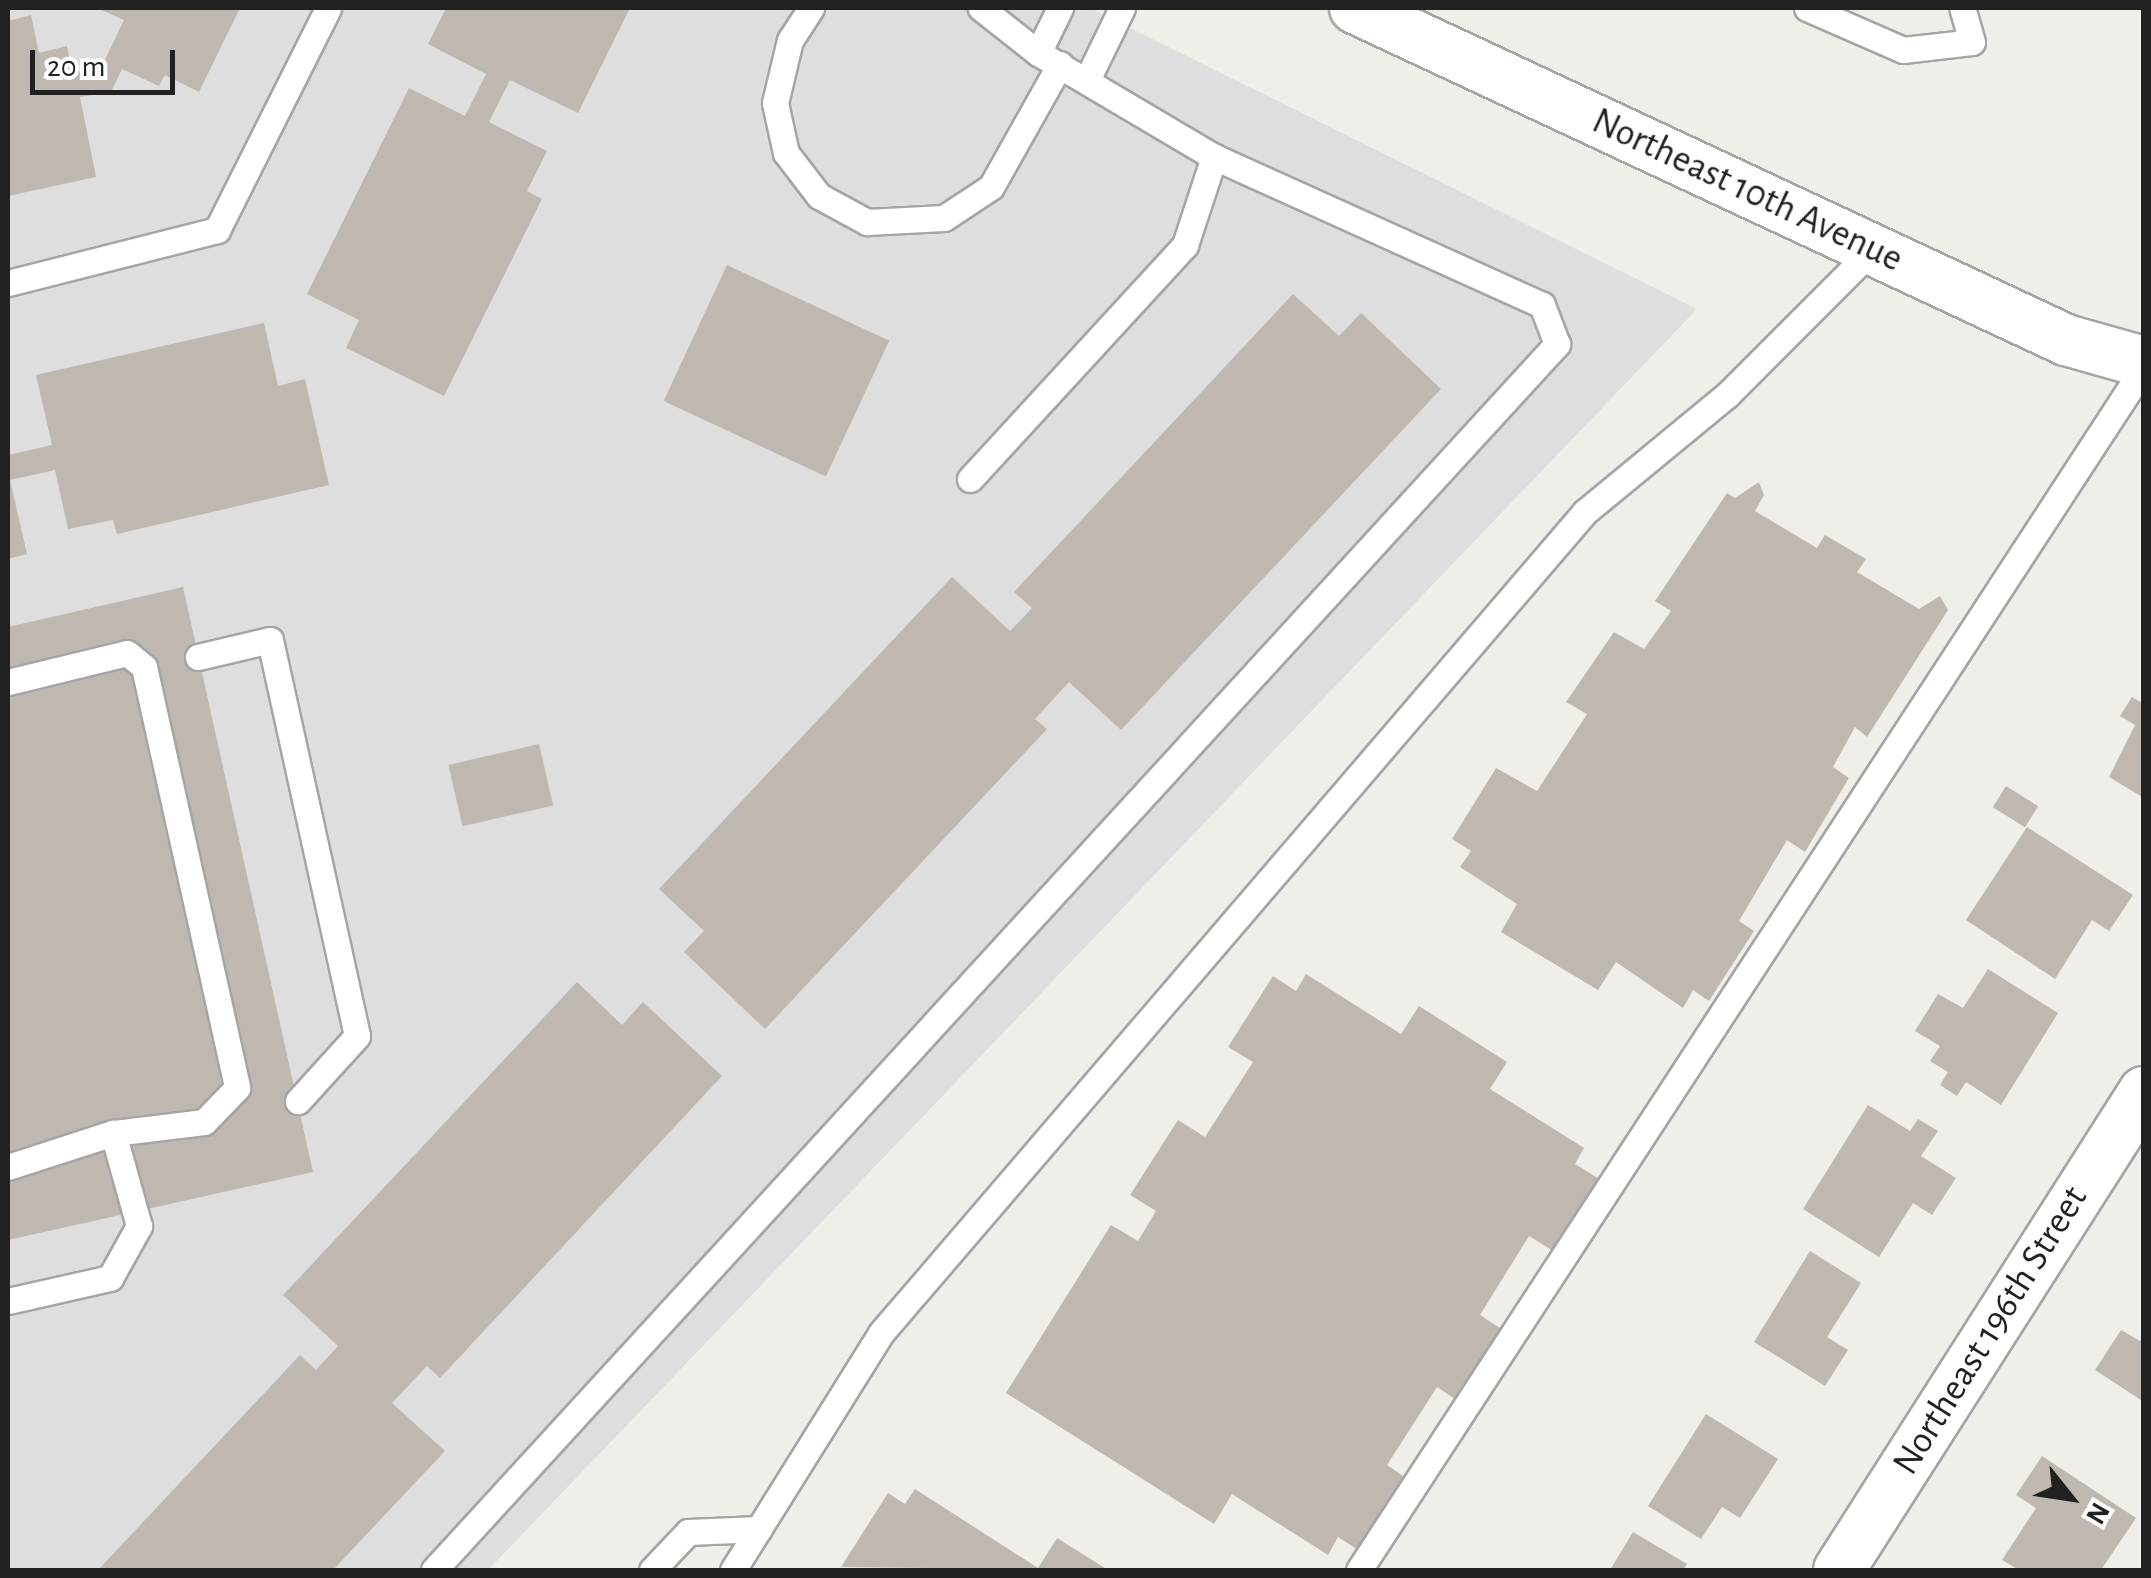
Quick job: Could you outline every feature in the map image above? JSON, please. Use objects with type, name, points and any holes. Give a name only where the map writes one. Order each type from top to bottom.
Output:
[{"type":"street","name":"Northeast 10th Avenue","points":[[1355,8],[2066,340],[2144,365]]},
{"type":"street","name":"Northeast 196th Street","points":[[1839,1570],[2144,1092]]},
{"type":"lane","points":[[8,283],[217,230],[328,8]]},
{"type":"lane","points":[[811,8],[790,40],[774,102],[786,153],[818,196],[866,222],[944,218],[990,187],[1049,59],[1060,8]]},
{"type":"lane","points":[[434,1570],[1557,344],[1542,304],[1214,157],[1049,59],[981,8]]},
{"type":"lane","points":[[1087,80],[1122,8]]},
{"type":"lane","points":[[1807,8],[1904,50],[1972,42],[1962,8]]},
{"type":"lane","points":[[970,479],[1185,245],[1214,157]]},
{"type":"lane","points":[[733,1570],[880,1333],[1585,512],[1727,395],[1872,250]]},
{"type":"lane","points":[[1358,1570],[2144,365]]},
{"type":"lane","points":[[198,657],[270,640],[357,1036],[298,1101]]},
{"type":"lane","points":[[8,682],[127,652],[144,667],[237,1088],[204,1122],[114,1132],[8,1167]]},
{"type":"lane","points":[[8,1300],[110,1278],[139,1226],[114,1132]]},
{"type":"lane","points":[[652,1570],[688,1532],[758,1530]]},
{"type":"shaded area","points":[[8,8],[1090,8],[1697,309],[488,1570],[8,1570]]},
{"type":"building","points":[[97,8],[240,8],[199,92],[165,75],[159,86],[122,69],[111,92],[80,97],[96,177],[8,196],[8,21],[31,15],[39,53],[67,46],[72,72],[100,70],[124,20]]},
{"type":"building","points":[[446,8],[630,8],[578,113],[510,80],[489,122],[547,151],[527,191],[542,199],[444,396],[346,348],[359,320],[307,294],[409,88],[465,116],[486,74],[428,44]]},
{"type":"building","points":[[727,265],[889,341],[826,477],[664,401]]},
{"type":"building","points":[[1293,294],[1339,336],[1361,313],[1441,389],[1121,730],[1069,682],[1035,719],[1047,729],[765,1029],[684,952],[704,931],[659,889],[952,577],[1010,631],[1032,608],[1014,592]]},
{"type":"building","points":[[264,323],[278,386],[305,379],[329,485],[117,534],[113,520],[68,529],[55,470],[10,480],[27,554],[8,559],[8,455],[52,445],[36,375]]},
{"type":"building","points":[[1759,482],[1764,495],[1755,511],[1817,548],[1825,535],[1866,559],[1857,572],[1919,609],[1940,596],[1948,610],[1867,737],[1855,727],[1833,767],[1849,778],[1805,852],[1787,840],[1739,921],[1754,931],[1709,1001],[1693,990],[1683,1008],[1616,962],[1598,990],[1501,932],[1517,904],[1460,867],[1471,851],[1452,839],[1496,768],[1537,791],[1587,714],[1566,702],[1614,632],[1644,649],[1671,611],[1655,601],[1727,493],[1735,498]]},
{"type":"building","points":[[183,587],[313,1172],[8,1240],[8,627]]},
{"type":"building","points":[[2132,697],[2144,704],[2144,798],[2109,777],[2135,725],[2120,716]]},
{"type":"building","points":[[539,744],[553,805],[463,826],[448,765]]},
{"type":"building","points":[[2006,786],[2038,806],[2025,827],[1993,807]]},
{"type":"building","points":[[2027,827],[2133,895],[2109,931],[2092,920],[2055,979],[1966,920]]},
{"type":"building","points":[[1988,969],[2058,1013],[2001,1105],[1966,1082],[1957,1096],[1940,1085],[1948,1072],[1930,1061],[1940,1046],[1915,1031],[1938,994],[1963,1008]]},
{"type":"building","points":[[1306,974],[1401,1034],[1419,1006],[1507,1062],[1490,1089],[1584,1148],[1575,1164],[1601,1180],[1555,1252],[1529,1236],[1480,1315],[1503,1330],[1458,1401],[1437,1387],[1387,1465],[1409,1480],[1363,1553],[1338,1537],[1328,1555],[1232,1494],[1214,1524],[1006,1393],[1111,1225],[1138,1241],[1156,1211],[1130,1195],[1178,1120],[1205,1137],[1253,1062],[1228,1047],[1273,976],[1296,991]]},
{"type":"building","points":[[577,982],[622,1025],[643,1002],[722,1076],[440,1378],[427,1366],[392,1403],[445,1451],[333,1570],[98,1570],[300,1355],[316,1370],[338,1346],[283,1295]]},
{"type":"building","points":[[1868,1105],[1910,1131],[1918,1119],[1938,1131],[1921,1156],[1956,1178],[1932,1215],[1913,1203],[1879,1257],[1803,1209]]},
{"type":"building","points":[[1810,1251],[1861,1283],[1827,1337],[1848,1350],[1825,1386],[1754,1342]]},
{"type":"building","points":[[2121,1330],[2140,1341],[2144,1335],[2144,1402],[2095,1370]]},
{"type":"building","points":[[1706,1414],[1778,1459],[1740,1518],[1722,1507],[1701,1539],[1648,1506]]},
{"type":"building","points":[[2042,1456],[2136,1518],[2101,1570],[2019,1570],[2002,1560],[2036,1508],[2016,1495]]},
{"type":"building","points":[[915,1489],[1038,1568],[1057,1538],[1108,1570],[841,1567],[888,1493],[905,1504]]},
{"type":"building","points":[[1633,1532],[1687,1564],[1683,1570],[1610,1570]]}]
